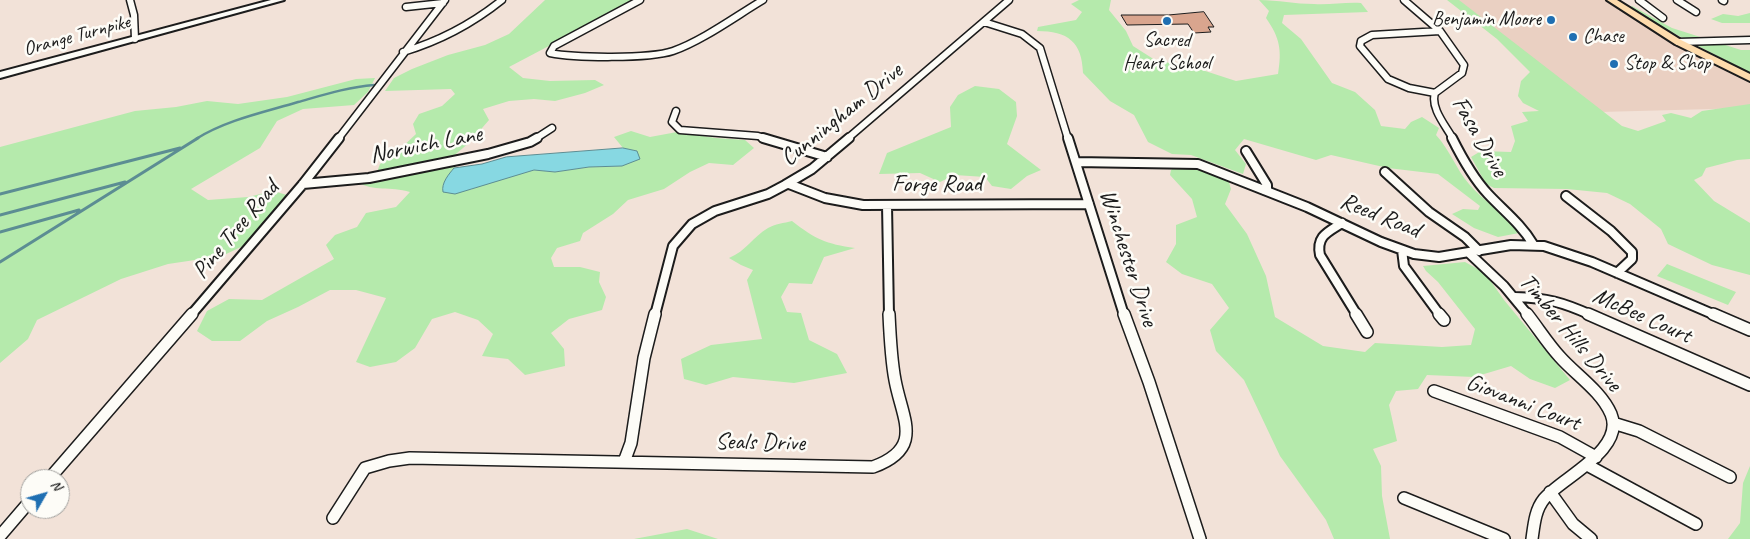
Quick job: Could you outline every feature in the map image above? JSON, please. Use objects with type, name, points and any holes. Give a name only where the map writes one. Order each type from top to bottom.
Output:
[{"type":"main road","name":"Orange Turnpike","points":[[0,76],[280,0]]},
{"type":"main road","points":[[1612,0],[1678,42],[1750,78]]},
{"type":"street","points":[[130,0],[134,14],[135,39]]},
{"type":"street","points":[[403,52],[458,32],[478,20],[502,0]]},
{"type":"street","points":[[640,0],[554,46],[550,53],[564,56],[641,56],[671,52],[687,45],[763,0]]},
{"type":"street","name":"Cunningham Drive","points":[[624,462],[631,443],[644,358],[673,246],[680,234],[693,222],[701,218],[768,194],[789,184],[827,156],[1009,0]]},
{"type":"street","points":[[1404,0],[1440,31],[1464,65],[1462,73],[1434,93],[1409,88],[1388,80],[1360,46],[1361,42],[1372,35],[1440,31]]},
{"type":"street","points":[[1638,0],[1663,18]]},
{"type":"street","points":[[1677,0],[1696,12]]},
{"type":"street","points":[[406,7],[444,2]]},
{"type":"street","name":"Pine Tree Road","points":[[58,469],[303,184],[370,100],[403,52],[444,2]]},
{"type":"street","name":"Winchester Drive","points":[[984,22],[1022,34],[1040,48],[1120,304],[1149,382],[1200,539]]},
{"type":"street","points":[[1678,42],[1750,40]]},
{"type":"street","name":"Fasa Drive","points":[[1434,93],[1433,99],[1436,107],[1475,178],[1494,200],[1514,216],[1526,230],[1533,244]]},
{"type":"street","points":[[676,111],[672,122],[680,130],[758,136],[827,156]]},
{"type":"street","name":"Norwich Lane","points":[[303,184],[369,178],[479,156],[530,142],[552,128]]},
{"type":"street","points":[[1246,151],[1267,185],[1267,188],[1264,190]]},
{"type":"street","name":"Reed Road","points":[[1076,162],[1189,163],[1208,167],[1402,250],[1439,257],[1511,245],[1533,244],[1555,248],[1750,330]]},
{"type":"street","name":"Timber Hills Drive","points":[[1385,172],[1429,212],[1465,237],[1474,252],[1515,297],[1555,352],[1598,395],[1610,413],[1613,423],[1609,438],[1596,457],[1550,492],[1538,504],[1533,518],[1532,539]]},
{"type":"street","name":"Forge Road","points":[[789,184],[813,196],[840,203],[887,205],[1089,204]]},
{"type":"street","points":[[1566,196],[1611,231],[1632,252],[1632,259],[1617,273]]},
{"type":"street","name":"Seals Drive","points":[[333,518],[365,468],[389,461],[410,458],[873,467],[885,463],[897,455],[906,439],[908,427],[895,386],[890,341],[887,205]]},
{"type":"street","points":[[1342,223],[1319,239],[1317,244],[1320,255],[1367,332]]},
{"type":"street","points":[[1402,250],[1404,266],[1444,320]]},
{"type":"street","name":"McBee Court","points":[[1515,297],[1543,298],[1561,302],[1750,385]]},
{"type":"street","name":"Giovanni Court","points":[[1434,391],[1560,437],[1596,457]]},
{"type":"street","points":[[1613,423],[1639,431],[1730,477]]},
{"type":"street","points":[[1587,465],[1696,524]]},
{"type":"street","points":[[1550,492],[1562,512],[1576,529],[1591,539]]},
{"type":"street","points":[[1404,498],[1504,539]]},
{"type":"street","points":[[0,536],[20,513]]},
{"type":"shaded area","points":[[1458,0],[1611,0],[1750,78],[1750,108],[1600,112]]},
{"type":"green space","points":[[545,0],[636,0],[509,67],[523,78],[550,81],[595,80],[604,85],[585,93],[555,101],[534,99],[509,101],[483,109],[489,120],[470,142],[450,159],[377,172],[380,164],[416,134],[413,124],[419,114],[442,106],[455,94],[451,89],[385,91],[394,78],[448,55],[485,45],[509,34]]},
{"type":"green space","points":[[1079,0],[1111,0],[1109,10],[1126,31],[1133,46],[1155,60],[1199,69],[1236,81],[1278,74],[1279,44],[1266,18],[1269,11],[1259,0],[1307,4],[1361,3],[1368,12],[1284,15],[1282,23],[1301,39],[1332,83],[1355,92],[1375,110],[1381,126],[1405,129],[1411,122],[1422,117],[1439,128],[1436,135],[1464,178],[1508,219],[1519,233],[1498,237],[1474,228],[1452,214],[1463,209],[1478,210],[1480,206],[1438,174],[1388,168],[1331,155],[1316,160],[1244,139],[1235,150],[1246,164],[1243,174],[1191,155],[1172,154],[1148,142],[1134,115],[1110,101],[1083,73],[1080,53],[1071,40],[1057,33],[1037,31],[1038,27],[1076,20],[1082,12],[1071,4]]},
{"type":"green space","points":[[1447,0],[1459,0],[1622,126],[1638,131],[1666,121],[1662,115],[1671,113],[1691,118],[1702,111],[1750,104],[1750,159],[1737,160],[1706,168],[1702,176],[1694,180],[1714,201],[1750,223],[1750,275],[1712,265],[1668,244],[1661,229],[1630,204],[1607,193],[1567,189],[1494,188],[1486,184],[1471,157],[1481,151],[1511,152],[1515,141],[1511,126],[1528,121],[1522,112],[1539,111],[1523,103],[1518,96],[1521,81],[1530,72],[1497,39]]},
{"type":"green space","points":[[1632,6],[1672,28],[1741,50],[1750,50],[1750,73],[1654,23],[1629,8]]},
{"type":"green space","points":[[1750,13],[1750,23],[1722,23],[1711,19],[1723,14],[1738,16]]},
{"type":"green space","points":[[375,78],[368,92],[354,105],[303,109],[277,121],[260,148],[191,189],[208,200],[248,197],[273,191],[287,195],[245,245],[222,256],[168,264],[121,279],[37,320],[28,339],[0,363],[0,147],[135,111],[176,107],[207,101],[238,104],[287,97],[356,79]]},
{"type":"green space","points":[[975,86],[999,89],[1016,102],[1017,116],[1007,144],[1041,170],[1027,176],[1011,189],[992,186],[985,177],[955,175],[940,182],[920,173],[879,174],[887,153],[951,127],[950,107],[958,95]]},
{"type":"green space","points":[[631,131],[650,137],[677,132],[745,140],[754,148],[733,165],[709,163],[690,172],[664,189],[628,200],[613,214],[583,233],[580,241],[557,248],[551,258],[554,267],[580,267],[600,272],[599,282],[606,297],[602,310],[569,319],[551,333],[564,349],[565,366],[525,375],[508,359],[482,356],[493,334],[478,320],[455,312],[432,319],[415,348],[396,362],[370,367],[356,362],[386,298],[356,290],[330,290],[267,321],[240,341],[212,341],[197,331],[207,311],[229,299],[262,300],[334,259],[326,245],[335,235],[357,227],[366,213],[396,207],[410,192],[370,187],[357,182],[462,161],[454,168],[470,190],[480,185],[534,170],[555,172],[589,167],[622,166],[636,151],[623,148],[614,137]]},
{"type":"green space","points":[[1176,166],[1203,167],[1228,179],[1231,189],[1225,204],[1247,234],[1266,276],[1275,317],[1323,346],[1365,352],[1375,343],[1442,347],[1471,345],[1475,329],[1423,266],[1465,262],[1485,273],[1504,300],[1570,380],[1555,388],[1530,379],[1511,366],[1474,377],[1427,375],[1418,389],[1396,391],[1389,405],[1397,441],[1373,449],[1381,466],[1382,496],[1390,539],[1334,539],[1326,520],[1280,456],[1244,380],[1216,351],[1210,330],[1229,308],[1212,284],[1182,274],[1166,262],[1176,244],[1176,225],[1197,217],[1192,199],[1170,175],[1171,170]]},
{"type":"green space","points":[[792,221],[821,240],[855,248],[824,257],[812,284],[789,283],[781,297],[787,312],[801,313],[809,340],[837,354],[847,373],[794,383],[733,377],[706,385],[684,379],[681,359],[711,345],[762,339],[747,280],[753,270],[729,258],[740,252],[768,228]]},
{"type":"green space","points":[[1667,264],[1736,292],[1728,305],[1657,276]]},
{"type":"green space","points":[[1750,466],[1750,539],[1728,539],[1740,523],[1743,483]]},
{"type":"green space","points":[[687,529],[718,539],[634,539]]},
{"type":"water","points":[[623,148],[637,151],[640,159],[622,166],[589,167],[555,172],[534,170],[455,194],[443,192],[444,182],[454,168],[482,164],[506,157]]},
{"type":"building","name":"Sacred Heart School","points":[[1204,12],[1214,27],[1208,27],[1211,32],[1194,33],[1188,24],[1127,25],[1121,15],[1168,15]]},
{"type":"waterway","points":[[196,139],[220,127],[259,113],[336,92],[374,85]]},
{"type":"waterway","points":[[0,262],[198,138]]},
{"type":"waterway","points":[[0,194],[180,148]]},
{"type":"waterway","points":[[0,215],[125,182]]},
{"type":"waterway","points":[[0,232],[79,210]]},
{"type":"place","name":"Benjamin Moore","points":[[1551,20]]},
{"type":"place","name":"Sacred Heart School","points":[[1167,21]]},
{"type":"place","name":"Chase","points":[[1573,37]]},
{"type":"place","name":"Stop & Shop","points":[[1614,64]]}]
